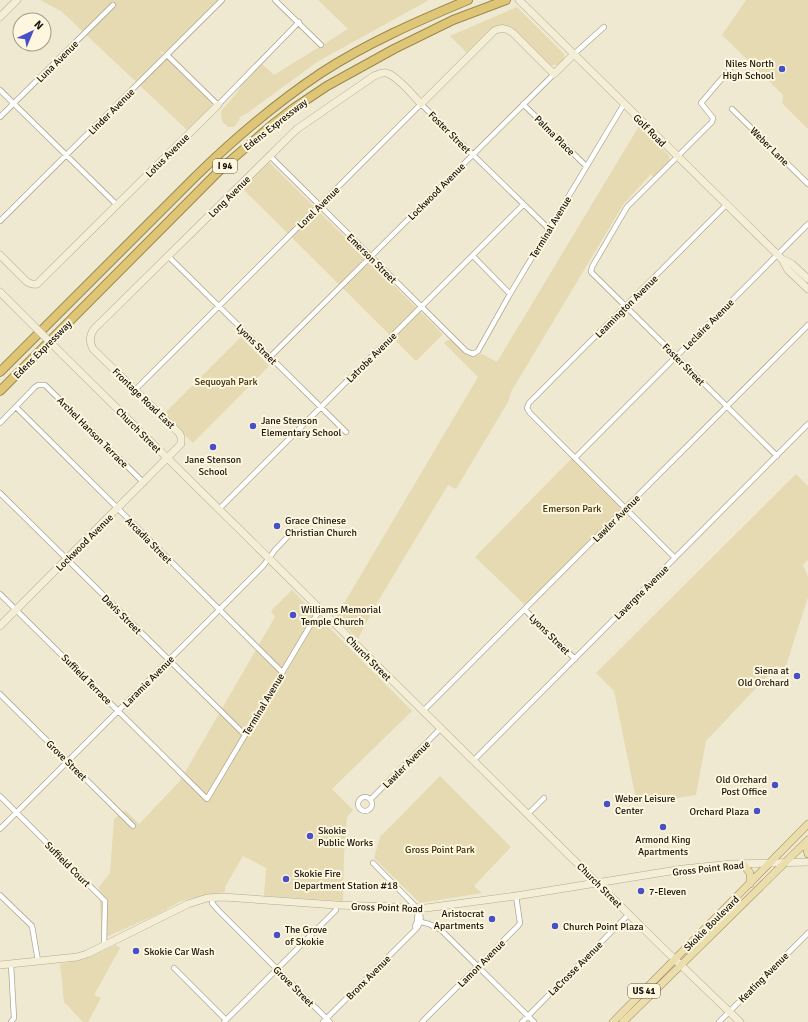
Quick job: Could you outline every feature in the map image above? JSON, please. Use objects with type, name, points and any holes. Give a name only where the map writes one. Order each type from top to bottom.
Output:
[{"type":"highway","name":"Edens Expressway","points":[[0,372],[226,146],[247,129],[322,73],[388,35],[468,0]]},
{"type":"highway","name":"Edens Expressway","points":[[0,391],[224,167],[294,108],[327,86],[394,49],[453,20],[506,0]]},
{"type":"main road","name":"Skokie Boulevard","points":[[623,1022],[750,884],[808,824]]},
{"type":"main road","name":"Skokie Boulevard","points":[[614,1022],[808,840]]},
{"type":"main road","points":[[808,840],[806,846],[808,854]]},
{"type":"main road","points":[[743,864],[750,873],[750,884]]},
{"type":"street","points":[[0,18],[17,0]]},
{"type":"street","name":"Linder Avenue","points":[[0,221],[222,0]]},
{"type":"street","points":[[275,0],[321,44]]},
{"type":"street","name":"Golf Road","points":[[519,0],[779,257],[788,270],[808,289]]},
{"type":"street","name":"Luna Avenue","points":[[0,117],[113,5]]},
{"type":"street","name":"Lotus Avenue","points":[[0,255],[26,281],[34,285],[40,281],[218,105],[299,22]]},
{"type":"street","name":"Lockwood Avenue","points":[[270,357],[523,104],[604,27]]},
{"type":"street","name":"Lorel Avenue","points":[[135,390],[494,31],[503,28],[508,30],[554,74]]},
{"type":"street","points":[[167,55],[218,105]]},
{"type":"street","points":[[677,157],[712,122],[713,118],[701,103],[730,69]]},
{"type":"street","name":"Foster Street","points":[[384,73],[396,79],[548,229]]},
{"type":"street","name":"Long Avenue","points":[[90,339],[94,329],[269,155],[303,125],[361,84],[374,76],[384,73]]},
{"type":"street","points":[[0,90],[117,205]]},
{"type":"street","name":"Palma Place","points":[[523,104],[586,166]]},
{"type":"street","name":"Terminal Avenue","points":[[478,351],[548,229],[624,104]]},
{"type":"street","name":"Weber Lane","points":[[732,109],[808,184]]},
{"type":"street","name":"Emerson Street","points":[[269,155],[466,351],[473,354],[478,351]]},
{"type":"street","name":"Foster Street","points":[[677,157],[627,207],[592,267],[591,272],[777,456]]},
{"type":"street","name":"Latrobe Avenue","points":[[219,509],[523,205]]},
{"type":"street","name":"Leamington Avenue","points":[[575,458],[530,414],[527,408],[530,403],[726,205]]},
{"type":"street","name":"Leclaire Avenue","points":[[575,458],[676,356],[779,257],[808,224]]},
{"type":"street","name":"Lyons Street","points":[[168,256],[346,432]]},
{"type":"street","points":[[472,256],[510,294]]},
{"type":"street","name":"Golf Road","points":[[779,257],[792,264],[808,279]]},
{"type":"street","name":"Church Street","points":[[0,292],[597,883],[740,1022]]},
{"type":"street","name":"Lawler Avenue","points":[[423,711],[808,325]]},
{"type":"street","name":"Frontage Road East","points":[[90,339],[90,344],[93,349],[179,432],[181,444],[168,459]]},
{"type":"street","name":"Archel Hanson Terrace","points":[[16,407],[35,387],[41,384],[48,387],[144,482]]},
{"type":"street","points":[[0,423],[16,407]]},
{"type":"street","name":"Arcadia Street","points":[[16,407],[282,672]]},
{"type":"street","name":"Lavergne Avenue","points":[[474,760],[808,424]]},
{"type":"street","points":[[575,458],[675,558]]},
{"type":"street","name":"Lockwood Avenue","points":[[0,626],[168,459]]},
{"type":"street","name":"Davis Street","points":[[0,493],[245,735]]},
{"type":"street","name":"Laramie Avenue","points":[[0,829],[263,566],[274,550],[293,531]]},
{"type":"street","name":"Suffield Terrace","points":[[0,594],[207,799]]},
{"type":"street","name":"Terminal Avenue","points":[[207,799],[320,609]]},
{"type":"street","name":"Lyons Street","points":[[525,610],[575,659]]},
{"type":"street","name":"Grove Street","points":[[0,694],[133,826]]},
{"type":"street","name":"Lawler Avenue","points":[[371,799],[441,728]]},
{"type":"street","name":"Suffield Court","points":[[0,796],[105,901],[104,946]]},
{"type":"street","points":[[528,814],[544,798]]},
{"type":"street","name":"Gross Point Road","points":[[0,965],[77,957],[104,946],[188,904],[212,898],[223,897],[418,909],[516,896],[683,869],[743,864],[808,862]]},
{"type":"street","points":[[373,863],[418,909],[421,916],[421,922],[434,926],[440,930],[534,1022]]},
{"type":"street","points":[[0,896],[32,926],[38,961]]},
{"type":"street","name":"Lamon Avenue","points":[[422,1022],[518,926],[520,923],[516,896]]},
{"type":"street","name":"Grove Street","points":[[212,898],[212,904],[327,1021]]},
{"type":"street","points":[[174,968],[225,1021],[336,910],[336,905]]},
{"type":"street","name":"Bronx Avenue","points":[[412,932],[417,921],[418,909]]},
{"type":"street","name":"LaCrosse Avenue","points":[[522,1022],[629,914]]},
{"type":"street","name":"Bronx Avenue","points":[[327,1021],[412,932],[418,928],[421,922]]},
{"type":"street","name":"Keating Avenue","points":[[719,1022],[808,933]]},
{"type":"street","points":[[11,964],[12,1020]]},
{"type":"green space","points":[[40,0],[219,0],[165,53],[159,51],[212,103],[211,107],[187,130],[61,11]]},
{"type":"green space","points":[[318,0],[429,0],[317,62],[240,117],[239,121],[234,127],[228,127],[222,121],[221,111],[236,94],[242,84],[262,64],[274,75],[348,29]]},
{"type":"green space","name":"Niles North High School","points":[[746,0],[808,0],[808,129],[782,103],[783,95],[722,35]]},
{"type":"green space","points":[[517,7],[564,54],[564,59],[557,65],[550,65],[507,26],[467,53],[450,36]]},
{"type":"green space","points":[[639,126],[669,155],[670,160],[654,178],[651,174],[623,205],[511,392],[508,402],[456,489],[448,485],[374,608],[358,639],[336,617],[478,377],[444,343],[451,338],[469,356],[482,354],[497,362]]},
{"type":"green space","points":[[269,162],[443,334],[416,361],[242,188]]},
{"type":"green space","name":"Sequoyah Park","points":[[241,337],[269,366],[193,443],[164,414]]},
{"type":"green space","name":"Emerson Park","points":[[572,458],[621,508],[525,605],[475,557]]},
{"type":"green space","points":[[796,474],[808,486],[808,560],[803,565],[808,577],[808,597],[785,669],[777,666],[706,741],[696,795],[637,804],[614,691],[596,673]]},
{"type":"green space","points":[[292,590],[412,711],[332,789],[353,810],[347,817],[343,901],[264,896],[266,868],[243,856],[225,887],[225,892],[179,902],[160,913],[102,939],[99,887],[110,873],[114,819],[125,810],[139,824],[180,781],[275,617],[271,611]]},
{"type":"green space","name":"Gross Point Park","points":[[440,776],[511,847],[474,886],[482,893],[420,903],[374,858],[380,837]]},
{"type":"green space","points":[[116,945],[120,948],[94,995],[101,998],[88,1022],[83,1022],[64,1002],[60,964],[83,960]]},
{"type":"place","name":"Niles North High School","points":[[782,69]]},
{"type":"place","name":"Jane Stenson Elementary School","points":[[253,426]]},
{"type":"place","name":"Jane Stenson School","points":[[213,447]]},
{"type":"place","name":"Grace Chinese Christian Church","points":[[277,526]]},
{"type":"place","name":"Williams Memorial Temple Church","points":[[293,615]]},
{"type":"place","name":"Siena at Old Orchard","points":[[797,676]]},
{"type":"place","name":"Old Orchard Post Office","points":[[775,785]]},
{"type":"place","name":"Weber Leisure Center","points":[[607,804]]},
{"type":"place","name":"Orchard Plaza","points":[[757,811]]},
{"type":"place","name":"Armond King Apartments","points":[[663,827]]},
{"type":"place","name":"Skokie Public Works","points":[[310,836]]},
{"type":"place","name":"Skokie Fire Department Station #18","points":[[286,879]]},
{"type":"place","name":"7-Eleven","points":[[641,891]]},
{"type":"place","name":"Aristocrat Apartments","points":[[492,919]]},
{"type":"place","name":"Church Point Plaza","points":[[555,926]]},
{"type":"place","name":"The Grove of Skokie","points":[[277,935]]},
{"type":"place","name":"Skokie Car Wash","points":[[136,951]]}]
